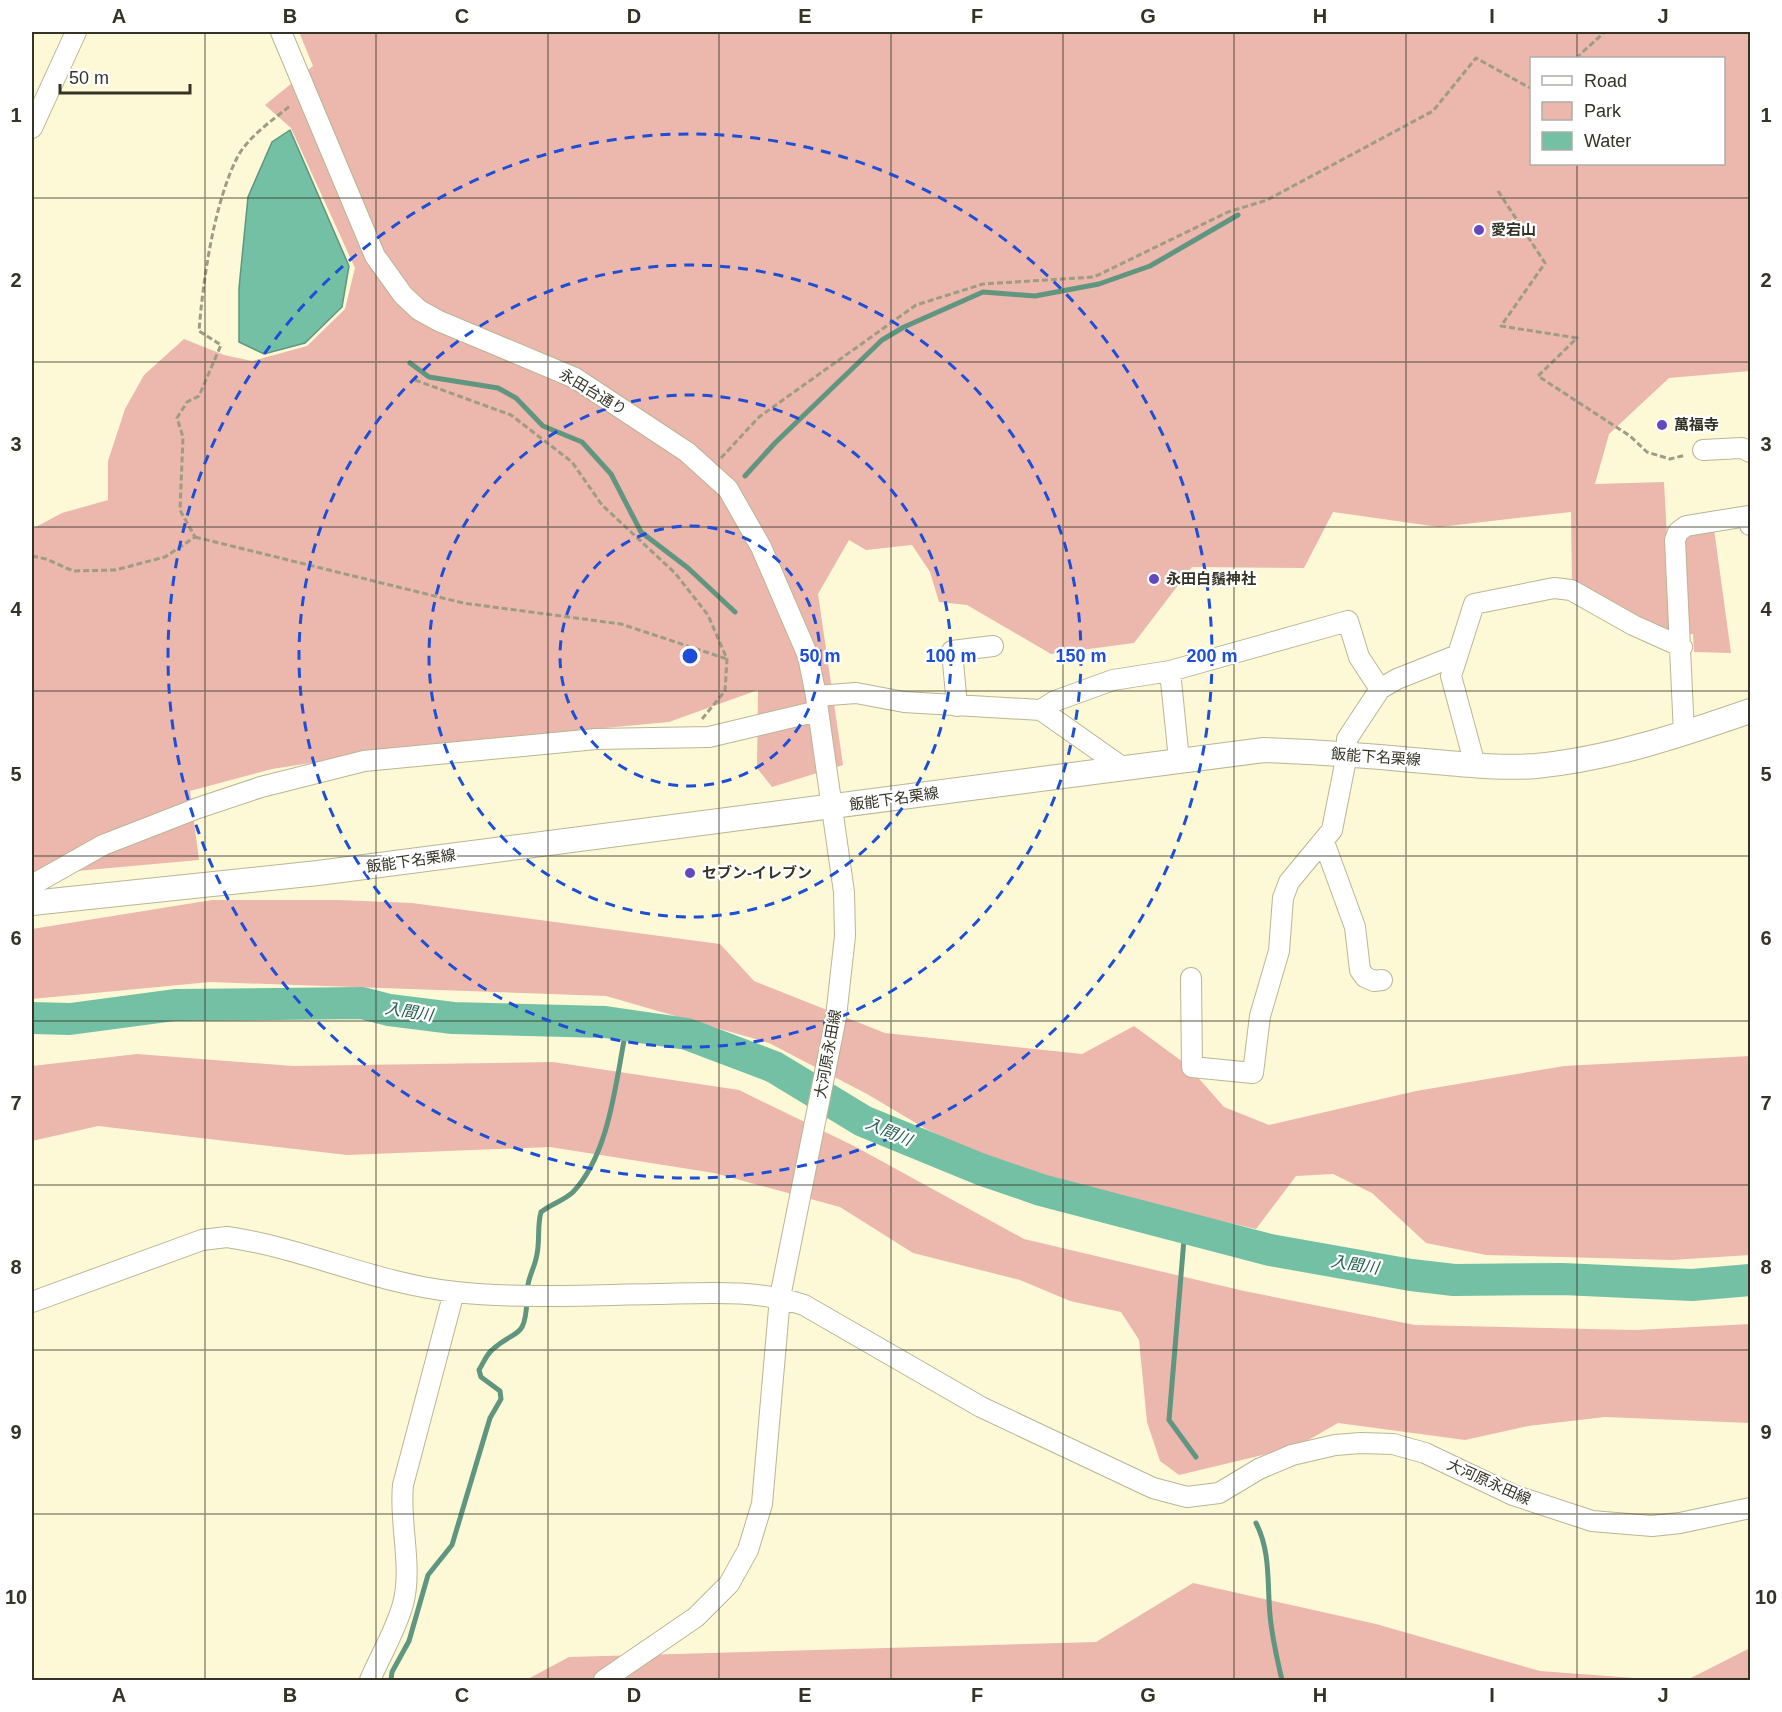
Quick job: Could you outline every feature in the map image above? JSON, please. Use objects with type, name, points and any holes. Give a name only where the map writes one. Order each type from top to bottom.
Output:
[{"type":"main road","name":"飯能下名栗線","points":[[32,903],[318,873],[832,808],[1122,767],[1264,750],[1347,754],[1474,765],[1534,766],[1589,759],[1684,734],[1750,711]]},
{"type":"street","points":[[32,128],[76,32]]},
{"type":"street","name":"永田台通り","points":[[281,32],[375,256],[403,295],[419,310],[575,378],[687,452],[709,470],[737,503],[761,547],[800,633],[817,703],[832,808]]},
{"type":"street","points":[[1703,450],[1742,448],[1750,452]]},
{"type":"street","points":[[1684,734],[1682,647],[1675,540],[1678,532],[1686,526],[1750,518]]},
{"type":"street","points":[[1474,765],[1451,676],[1455,656],[1474,604],[1554,588],[1571,590],[1633,625],[1682,647]]},
{"type":"street","points":[[1041,710],[1055,701],[1113,680],[1170,671],[1348,621],[1359,657],[1380,689]]},
{"type":"street","points":[[957,706],[952,651],[993,646]]},
{"type":"street","points":[[1191,978],[1192,1066],[1253,1073],[1260,1016],[1279,951],[1283,898],[1289,882],[1332,830],[1347,754],[1347,739],[1380,689],[1397,679],[1455,656]]},
{"type":"street","points":[[1170,671],[1179,760]]},
{"type":"street","points":[[32,885],[103,844],[198,808],[261,787],[364,761],[596,739],[709,737],[856,693],[904,702],[1041,710],[1122,767]]},
{"type":"street","name":"大河原永田線","points":[[604,1680],[696,1617],[729,1584],[748,1550],[762,1504],[780,1297],[836,1017],[845,936],[844,892],[832,808]]},
{"type":"street","points":[[1324,842],[1355,927],[1360,970],[1374,981],[1382,980]]},
{"type":"street","name":"大河原永田線","points":[[32,1302],[202,1240],[227,1237],[387,1280],[454,1292],[545,1296],[717,1292],[780,1297],[824,1316],[981,1407],[1153,1488],[1187,1497],[1219,1493],[1259,1469],[1292,1455],[1335,1444],[1393,1444],[1425,1453],[1513,1495],[1592,1521],[1652,1526],[1680,1523],[1750,1508]]},
{"type":"street","points":[[370,1680],[403,1604],[406,1572],[401,1504],[403,1485],[454,1292]]},
{"type":"path","points":[[1576,57],[1605,32]]},
{"type":"path","points":[[709,470],[759,417],[916,305],[984,284],[1094,277],[1228,212],[1267,200],[1434,111],[1476,58],[1530,88]]},
{"type":"path","points":[[306,92],[257,133],[239,155],[229,178],[207,260],[199,331],[221,345],[199,396],[187,402],[177,418],[183,437],[180,510],[195,537],[463,603],[621,624],[727,659]]},
{"type":"path","points":[[1498,191],[1545,263],[1502,326],[1577,338],[1538,376],[1630,436],[1647,452],[1670,459],[1703,450]]},
{"type":"path","points":[[415,380],[511,415],[572,462],[602,505],[675,573],[702,606],[727,659],[725,691],[714,708],[699,722],[673,737]]},
{"type":"path","points":[[32,556],[46,559],[73,571],[115,570],[165,557],[195,537]]},
{"type":"green space","points":[[299,32],[1750,32],[1750,371],[1669,378],[1609,434],[1595,484],[1664,482],[1667,537],[1714,529],[1731,653],[1694,652],[1693,634],[1670,636],[1572,586],[1571,512],[1439,527],[1333,512],[1304,568],[1192,567],[1134,643],[1051,654],[967,605],[939,602],[930,572],[912,545],[866,550],[849,540],[818,594],[843,765],[772,787],[757,768],[758,690],[669,722],[433,744],[272,769],[190,791],[199,860],[32,875],[32,529],[62,513],[108,500],[108,461],[125,409],[144,375],[184,339],[224,355],[252,361],[307,346],[345,309],[355,268],[291,128],[265,105],[313,66]]},
{"type":"green space","points":[[212,900],[338,900],[412,903],[720,944],[754,981],[885,1033],[1082,1054],[1134,1026],[1187,1065],[1224,1107],[1269,1125],[1416,1091],[1564,1066],[1750,1056],[1750,1255],[1672,1260],[1486,1255],[1426,1243],[1372,1193],[1333,1174],[1296,1176],[1256,1229],[1023,1175],[926,1129],[867,1094],[769,1043],[606,996],[210,982],[32,999],[32,929]]},
{"type":"green space","points":[[137,1054],[293,1066],[553,1062],[739,1090],[854,1146],[1024,1239],[1244,1291],[1415,1325],[1636,1330],[1750,1324],[1750,1423],[1605,1417],[1528,1426],[1465,1440],[1338,1423],[1296,1447],[1179,1475],[1160,1461],[1147,1422],[1139,1340],[1121,1312],[1070,1301],[1020,1280],[913,1253],[840,1207],[714,1173],[550,1147],[347,1155],[98,1126],[32,1141],[32,1066]]},
{"type":"green space","points":[[1193,1583],[1376,1624],[1540,1671],[1661,1680],[526,1680],[569,1657],[1096,1642]]},
{"type":"green space","points":[[1750,1648],[1750,1680],[1687,1680]]},
{"type":"water","points":[[290,130],[349,266],[342,307],[305,343],[264,354],[239,342],[239,288],[248,197],[272,142]]},
{"type":"waterway","points":[[745,476],[775,443],[882,340],[904,327],[983,292],[1035,296],[1099,284],[1150,266],[1238,215]]},
{"type":"waterway","points":[[410,363],[429,377],[498,388],[516,398],[543,426],[582,442],[611,474],[641,532],[688,568],[735,612]]},
{"type":"waterway","name":"入間川","points":[[32,1018],[70,1019],[175,1005],[362,1003],[389,1010],[453,1018],[605,1022],[687,1034],[774,1067],[863,1121],[980,1169],[1041,1190],[1270,1250],[1411,1275],[1454,1280],[1563,1279],[1692,1285],[1750,1280]]},
{"type":"waterway","points":[[527,1291],[537,1254],[541,1212],[573,1192],[586,1175],[604,1135],[627,1025]]},
{"type":"waterway","points":[[1185,1227],[1169,1420],[1196,1457]]},
{"type":"waterway","points":[[391,1680],[392,1672],[409,1641],[428,1575],[452,1545],[490,1418],[501,1399],[500,1391],[481,1377],[479,1370],[490,1352],[521,1328],[527,1300]]},
{"type":"waterway","points":[[1256,1523],[1264,1545],[1268,1568],[1271,1623],[1282,1680]]},
{"type":"place","name":"愛宕山","points":[[1479,230]]},
{"type":"place","name":"萬福寺","points":[[1662,425]]},
{"type":"place","name":"永田白鬚神社","points":[[1154,579]]},
{"type":"place","name":"セブン-イレブン","points":[[690,873]]}]
